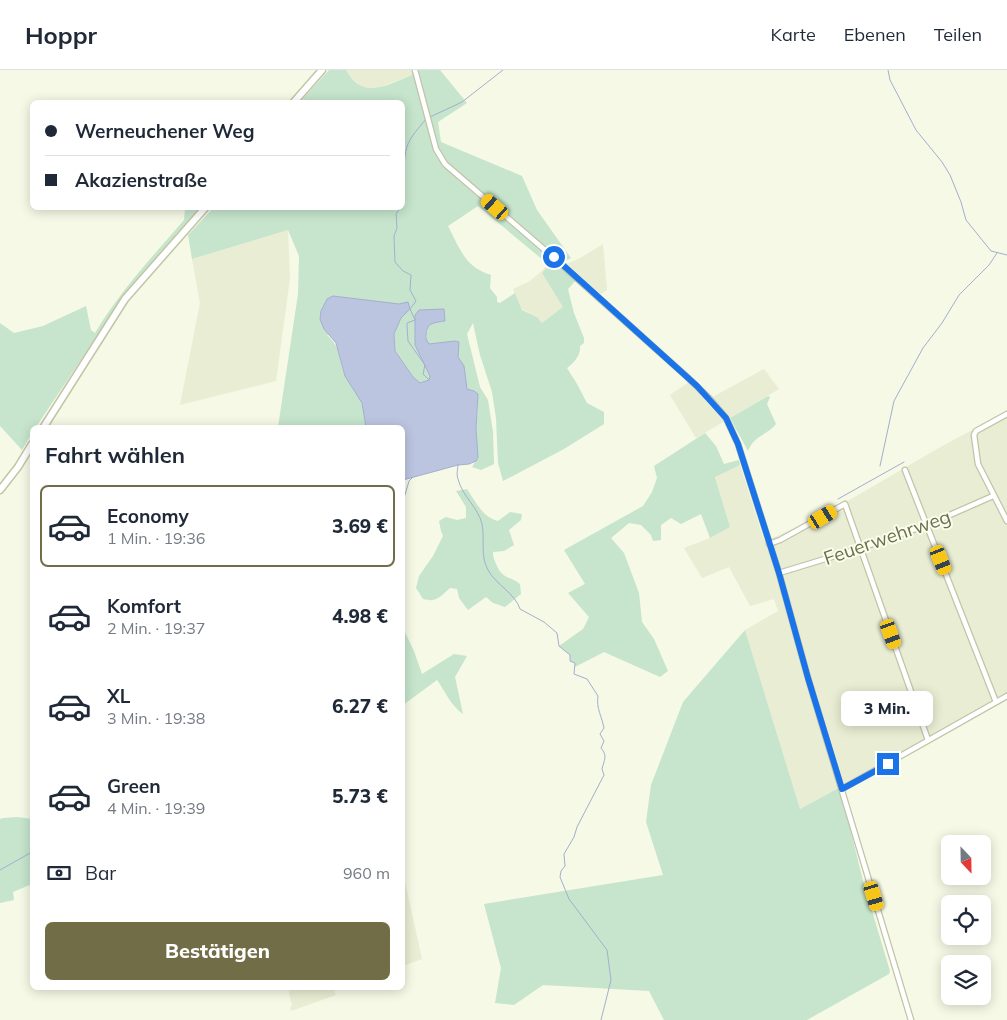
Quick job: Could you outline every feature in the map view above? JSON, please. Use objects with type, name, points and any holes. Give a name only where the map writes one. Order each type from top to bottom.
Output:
[{"type":"street","points":[[296,100],[322,70]]},
{"type":"street","points":[[415,70],[436,149],[445,164],[554,257],[709,398],[722,414],[738,444],[779,573],[808,678],[911,1020]]},
{"type":"street","points":[[45,425],[124,299],[203,210]]},
{"type":"street","points":[[1007,414],[976,431],[974,435],[978,464],[1007,521]]},
{"type":"street","points":[[0,490],[10,479],[30,447]]},
{"type":"street","points":[[905,470],[996,702]]},
{"type":"street","name":"Feuerwehrweg","points":[[779,573],[861,548],[927,525],[993,496]]},
{"type":"street","points":[[769,544],[788,536],[845,504],[928,740]]},
{"type":"street","points":[[842,789],[1007,696]]},
{"type":"shaded area","points":[[329,70],[346,70],[353,80],[360,85],[367,88],[376,88],[412,75],[415,70],[440,70],[467,103],[438,122],[441,142],[522,176],[537,210],[571,258],[560,264],[577,279],[568,289],[584,343],[580,346],[579,353],[572,364],[567,368],[587,403],[604,412],[604,424],[564,449],[503,481],[498,463],[496,418],[492,392],[480,355],[473,323],[467,334],[480,387],[488,400],[493,432],[494,464],[481,470],[472,467],[478,457],[476,429],[478,404],[474,391],[467,390],[464,373],[457,358],[439,344],[429,344],[426,340],[428,327],[433,322],[443,322],[419,310],[415,345],[430,376],[429,380],[420,383],[413,377],[395,351],[394,334],[408,303],[399,304],[327,335],[335,344],[344,373],[361,400],[366,425],[278,425],[298,294],[299,256],[288,230],[192,259],[188,235],[211,210],[405,210],[405,100],[302,100]],"holes":[[[478,206],[549,265],[542,273],[563,307],[542,323],[537,317],[522,310],[515,293],[500,303],[497,302],[497,297],[490,288],[491,275],[482,272],[469,262],[460,250],[448,226]]]},
{"type":"shaded area","points":[[346,70],[415,70],[412,75],[375,89],[367,89],[360,86]]},
{"type":"shaded area","points":[[185,210],[199,210],[125,294],[37,425],[30,425],[30,436],[22,450],[0,426],[0,323],[14,333],[43,326],[86,306],[91,330],[95,333],[126,288],[184,220]]},
{"type":"shaded area","points":[[288,230],[290,278],[276,381],[180,405],[200,303],[192,259]]},
{"type":"shaded area","points":[[603,244],[607,290],[596,297],[553,258],[542,273],[564,307],[542,323],[537,317],[522,309],[513,289],[530,281],[543,270],[553,257],[560,263],[569,263]]},
{"type":"shaded area","points":[[764,369],[779,389],[696,438],[670,395],[689,382],[709,399]]},
{"type":"shaded area","points":[[768,396],[770,397],[767,404],[776,424],[757,438],[748,451],[730,418]]},
{"type":"shaded area","points":[[1007,411],[1007,700],[841,792],[839,787],[800,809],[745,630],[778,611],[774,599],[750,606],[729,567],[702,578],[684,548],[710,538],[730,527],[715,476],[740,465],[764,540],[770,539],[822,516],[937,449]]},
{"type":"shaded area","points":[[705,433],[716,446],[724,464],[739,460],[740,465],[715,477],[730,527],[710,538],[701,514],[681,524],[671,518],[661,525],[661,540],[653,541],[651,535],[641,525],[629,523],[611,538],[624,553],[639,593],[642,622],[654,639],[668,671],[660,677],[604,652],[575,667],[575,663],[570,661],[570,655],[559,646],[583,629],[589,617],[568,593],[585,584],[564,550],[643,506],[652,492],[657,478],[654,466]]},
{"type":"shaded area","points":[[467,489],[480,508],[492,519],[498,521],[510,512],[522,514],[521,520],[509,530],[514,545],[504,551],[493,552],[494,560],[501,573],[520,584],[521,594],[505,607],[493,603],[486,597],[468,610],[459,598],[457,589],[450,588],[438,598],[428,600],[423,599],[416,588],[419,576],[433,556],[443,536],[439,521],[446,517],[457,520],[466,518],[466,507],[456,491]]},
{"type":"shaded area","points":[[745,630],[800,809],[840,787],[863,881],[890,971],[889,974],[807,1020],[664,1020],[649,991],[543,985],[514,1005],[495,1003],[501,968],[484,904],[663,875],[646,822],[651,785],[683,702]]},
{"type":"shaded area","points":[[405,632],[422,674],[454,654],[467,656],[455,677],[463,714],[452,703],[437,680],[405,704]]},
{"type":"shaded area","points":[[0,819],[30,819],[30,885],[13,892],[14,900],[0,903]]},
{"type":"shaded area","points":[[405,882],[422,959],[405,965]]},
{"type":"shaded area","points":[[288,990],[337,990],[334,991],[336,995],[291,1011],[290,1007],[292,1006]]},
{"type":"water","points":[[333,296],[399,304],[408,302],[410,309],[401,318],[394,334],[395,351],[413,377],[420,383],[429,380],[430,376],[415,345],[415,315],[419,310],[444,309],[445,321],[430,325],[427,330],[426,339],[429,344],[459,342],[458,357],[464,366],[467,389],[478,394],[476,429],[478,457],[476,461],[405,479],[405,425],[366,425],[362,403],[345,376],[336,343],[324,329],[320,319],[321,311],[327,299]]},
{"type":"waterway","points":[[430,117],[462,102],[503,70]]},
{"type":"waterway","points":[[888,70],[890,80],[916,130],[950,175],[966,220],[991,251],[1007,255]]},
{"type":"waterway","points":[[405,155],[408,143],[426,119]]},
{"type":"waterway","points":[[399,210],[396,214],[397,228],[394,236],[395,262],[403,271],[411,275],[410,290],[416,301],[410,309],[415,320],[407,323],[408,341],[425,365],[423,374],[429,380]]},
{"type":"waterway","points":[[880,466],[894,401],[923,348],[942,323],[959,295],[989,265],[997,253]]},
{"type":"waterway","points":[[838,499],[904,462]]},
{"type":"waterway","points":[[458,464],[457,475],[460,485],[477,512],[482,524],[484,559],[491,575],[514,598],[520,609],[544,622],[557,633],[559,646],[570,655],[570,661],[575,663],[574,674],[587,679],[598,696],[598,708],[604,728],[600,734],[604,741],[601,748],[605,756],[602,769],[604,775],[564,854],[565,866],[561,871],[560,877],[569,899],[607,950],[611,980],[601,1020]]},
{"type":"waterway","points":[[405,495],[409,481],[413,477]]},
{"type":"waterway","points":[[0,870],[30,853]]},
{"type":"route","points":[[554,257],[697,386],[726,418],[738,444],[779,573],[808,678],[842,789],[888,764]]}]
